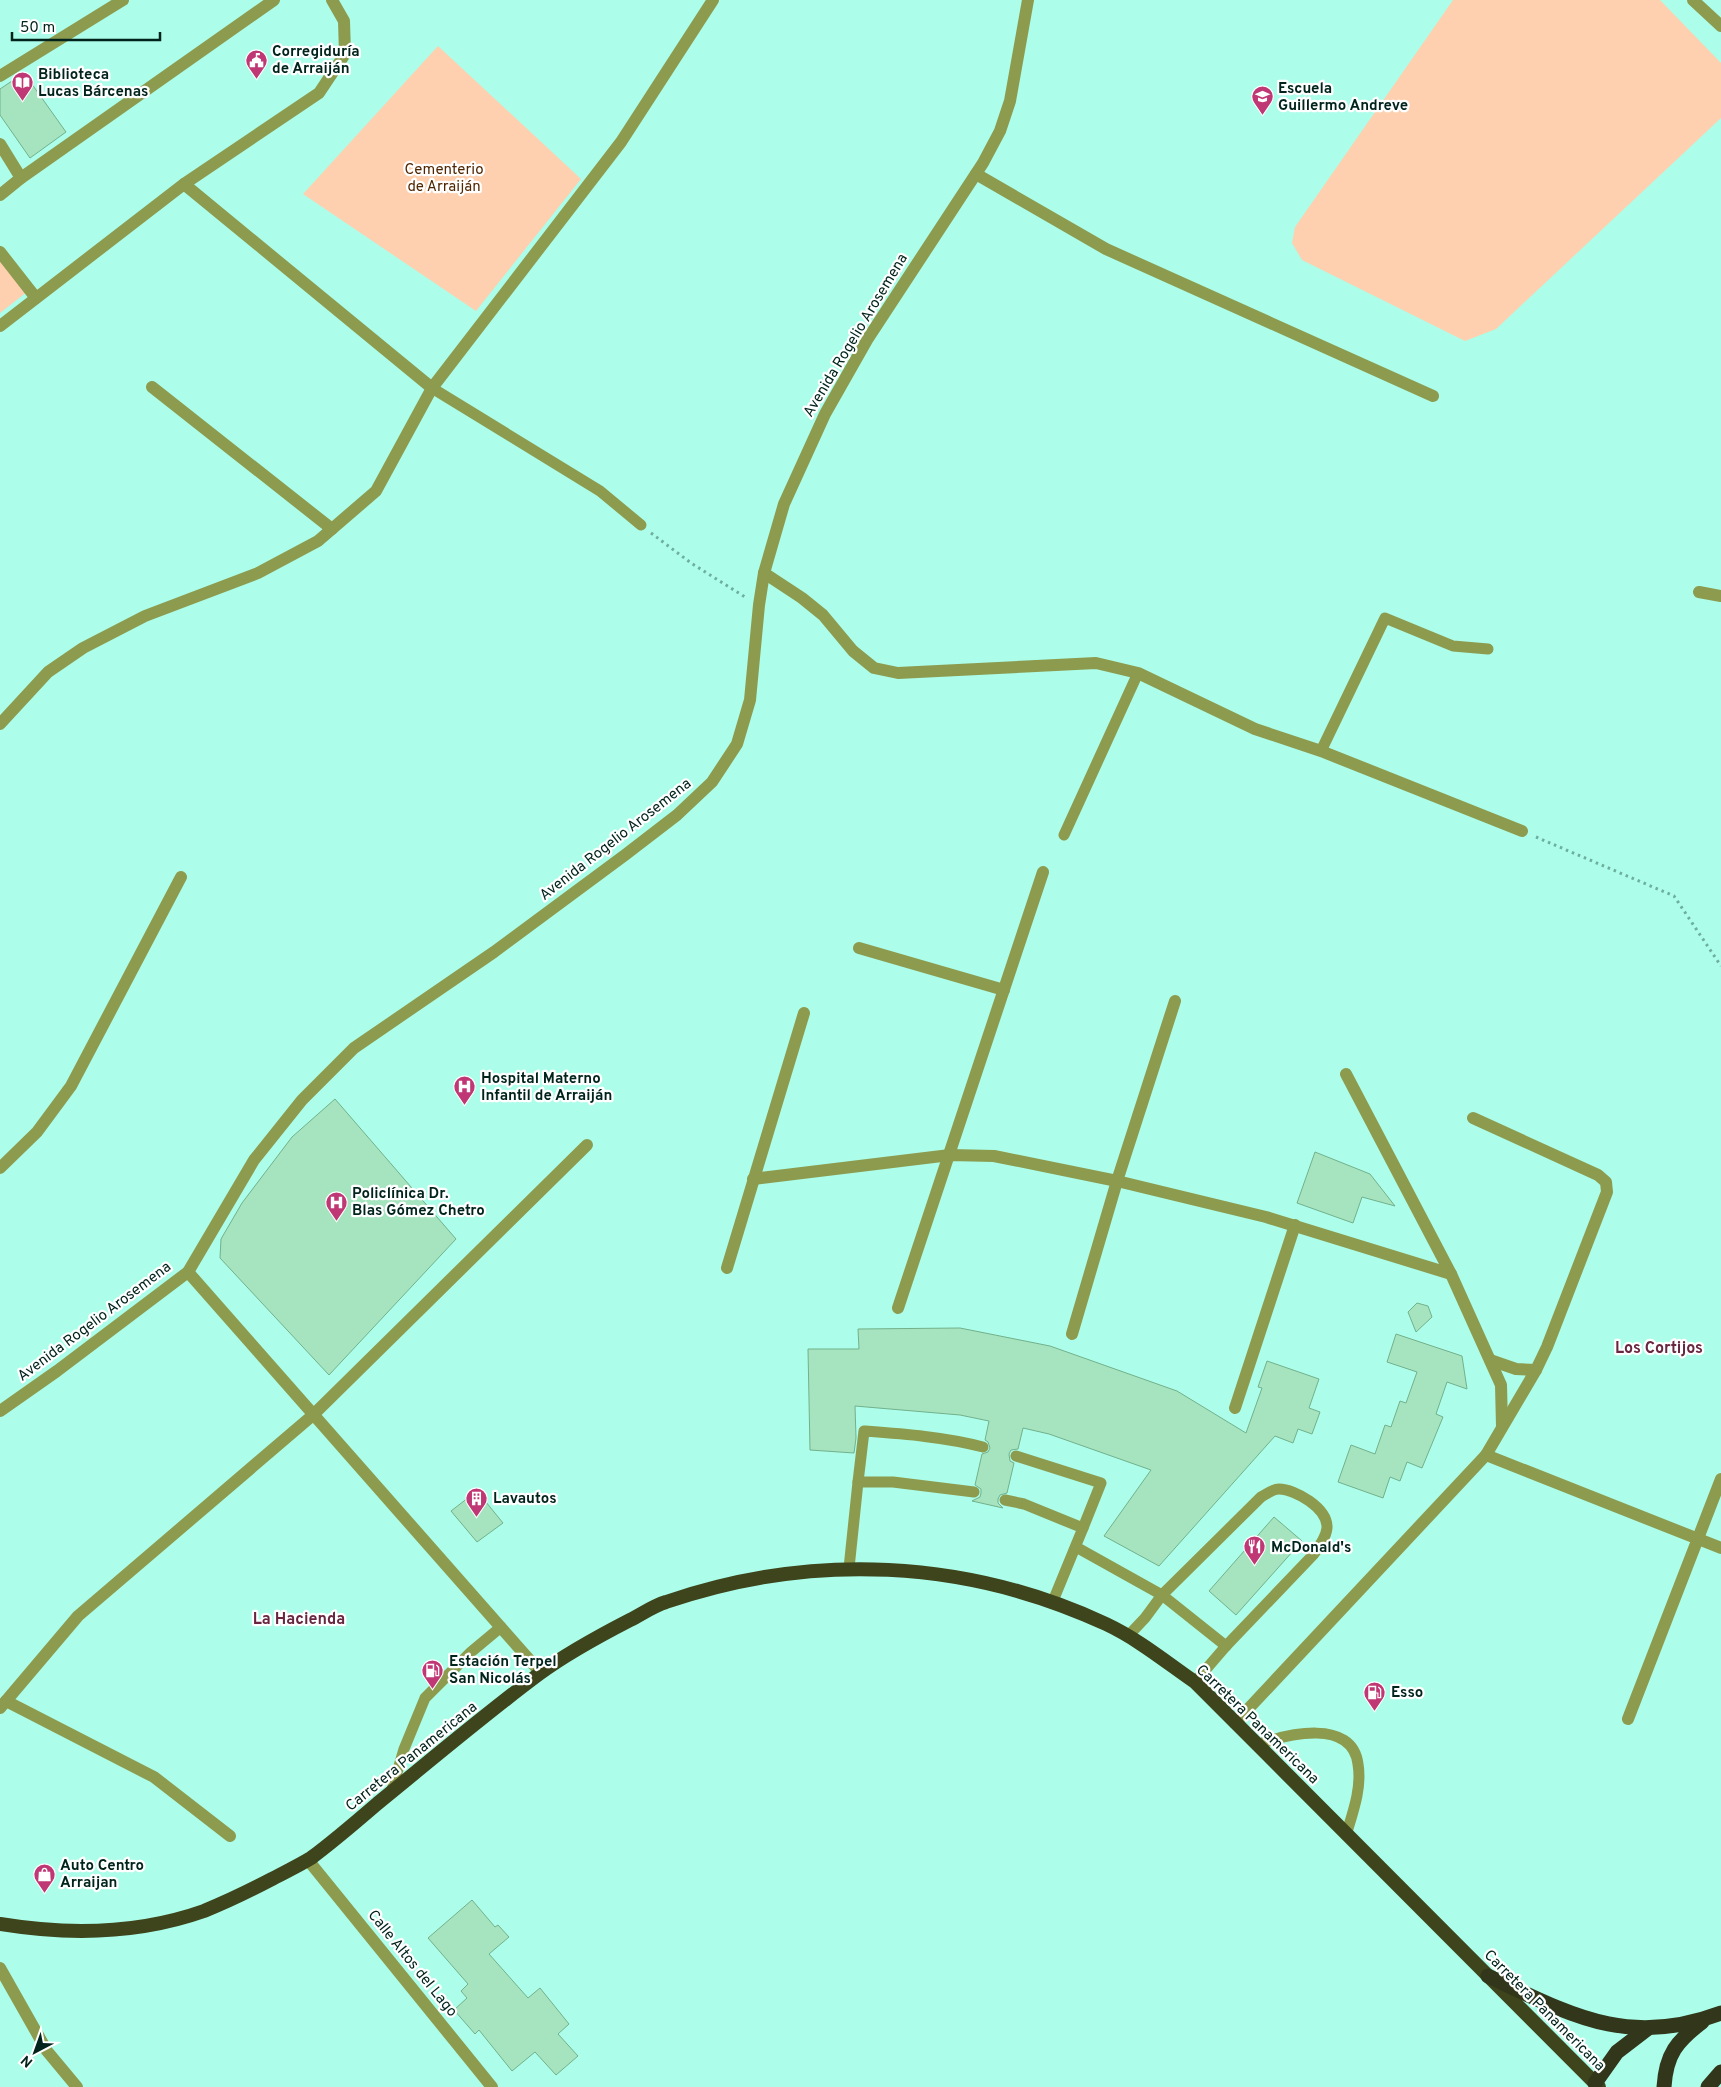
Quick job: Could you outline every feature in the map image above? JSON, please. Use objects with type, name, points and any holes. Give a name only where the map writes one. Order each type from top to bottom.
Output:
[{"type":"highway","name":"Carretera Panamericana","points":[[0,1924],[62,1931],[116,1929],[160,1922],[203,1911],[251,1890],[308,1860],[541,1673],[599,1636],[663,1603],[719,1587],[785,1574],[850,1568],[906,1569],[974,1579],[1053,1601],[1128,1636],[1195,1682],[1597,2085]]},
{"type":"highway","points":[[1488,1976],[1544,2002],[1588,2019],[1623,2027],[1647,2029],[1681,2024],[1714,2015]]},
{"type":"highway","points":[[1664,2087],[1666,2067],[1673,2049],[1684,2036],[1714,2015]]},
{"type":"highway","points":[[1597,2085],[1617,2052],[1626,2043],[1647,2029]]},
{"type":"highway","points":[[1708,2087],[1721,2072]]},
{"type":"street","points":[[0,76],[123,0]]},
{"type":"street","points":[[0,194],[274,0]]},
{"type":"street","points":[[0,326],[184,184],[319,93],[345,54],[344,21],[332,0]]},
{"type":"street","points":[[0,724],[48,672],[83,648],[145,616],[258,574],[318,541],[376,491],[432,388],[621,142],[713,0]]},
{"type":"street","name":"Avenida Rogelio Arosemena","points":[[0,1411],[57,1371],[188,1272],[254,1160],[302,1100],[354,1048],[494,952],[617,861],[677,815],[712,782],[737,744],[750,700],[764,573],[784,504],[824,414],[878,324],[976,174],[1000,132],[1010,101],[1028,0]]},
{"type":"street","points":[[1693,0],[1721,26]]},
{"type":"street","points":[[0,144],[21,178]]},
{"type":"street","points":[[976,174],[1106,249],[1434,396]]},
{"type":"street","points":[[184,184],[432,388]]},
{"type":"street","points":[[0,252],[36,298]]},
{"type":"street","points":[[152,387],[332,529]]},
{"type":"street","points":[[764,573],[802,598],[822,615],[853,651],[874,668],[898,673],[1096,663],[1138,673],[1255,729],[1321,751],[1522,832]]},
{"type":"street","points":[[1698,592],[1721,596]]},
{"type":"street","points":[[898,1308],[1043,872]]},
{"type":"street","points":[[0,1168],[37,1132],[71,1086],[181,877]]},
{"type":"street","points":[[859,948],[1004,990]]},
{"type":"street","points":[[1072,1334],[1117,1181],[1174,1001]]},
{"type":"street","points":[[727,1268],[804,1014]]},
{"type":"street","points":[[1346,1074],[1451,1274],[1490,1360],[1501,1385],[1502,1426]]},
{"type":"street","points":[[1235,1723],[1486,1455],[1536,1370],[1547,1347],[1608,1192],[1606,1182],[1598,1175],[1473,1118]]},
{"type":"street","points":[[230,1836],[154,1777],[3,1704],[78,1616],[313,1415],[587,1145]]},
{"type":"street","points":[[753,1180],[950,1156],[994,1156],[1117,1181],[1295,1225],[1451,1274]]},
{"type":"street","points":[[1235,1408],[1295,1225]]},
{"type":"street","points":[[188,1272],[541,1673]]},
{"type":"street","points":[[1490,1360],[1516,1370],[1536,1370]]},
{"type":"street","points":[[1486,1455],[1721,1548]]},
{"type":"street","points":[[1628,1719],[1721,1479]]},
{"type":"street","name":"Calle Altos del Lago","points":[[308,1860],[492,2087]]},
{"type":"street","points":[[0,1968],[47,2051],[77,2087]]},
{"type":"lane","points":[[432,388],[600,491],[641,524]]},
{"type":"lane","points":[[1321,751],[1384,618],[1453,646],[1488,649]]},
{"type":"lane","points":[[1064,834],[1138,673]]},
{"type":"lane","points":[[850,1568],[864,1431],[915,1435],[969,1443],[983,1447]]},
{"type":"lane","points":[[1016,1456],[1101,1483],[1053,1601]]},
{"type":"lane","points":[[858,1482],[893,1482],[974,1492]]},
{"type":"lane","points":[[1128,1636],[1162,1596],[1261,1497],[1276,1489],[1293,1491],[1311,1502],[1323,1514],[1327,1526],[1324,1540],[1313,1555],[1226,1646],[1195,1682]]},
{"type":"lane","points":[[1005,1500],[1024,1504],[1083,1528]]},
{"type":"lane","points":[[1076,1547],[1162,1596],[1226,1646]]},
{"type":"lane","points":[[391,1793],[404,1749],[425,1698],[471,1652],[500,1627]]},
{"type":"lane","points":[[1257,1745],[1278,1738],[1308,1734],[1331,1734],[1345,1739],[1355,1751],[1358,1765],[1357,1798],[1346,1835]]},
{"type":"path","points":[[641,524],[691,562],[759,606]]},
{"type":"path","points":[[1522,832],[1674,896],[1721,966]]},
{"type":"green space","points":[[1453,0],[1660,0],[1721,63],[1721,118],[1496,329],[1465,341],[1302,260],[1292,243],[1295,227]]},
{"type":"green space","name":"Cementerio de Arraiján","points":[[438,46],[581,179],[476,311],[303,194]]},
{"type":"green space","points":[[0,247],[32,288],[0,313]]},
{"type":"building","name":"Biblioteca Lucas Bárcenas","points":[[24,73],[66,132],[30,158],[0,115],[0,89]]},
{"type":"building","name":"Policlínica Dr. Blas Gómez Chetro","points":[[335,1099],[456,1239],[329,1375],[220,1258],[221,1239],[242,1203],[292,1137]]},
{"type":"building","points":[[1315,1152],[1370,1174],[1395,1206],[1362,1197],[1353,1223],[1297,1203]]},
{"type":"building","points":[[1417,1303],[1428,1306],[1432,1317],[1416,1332],[1408,1312]]},
{"type":"building","points":[[960,1328],[1050,1346],[1177,1391],[1246,1433],[1262,1388],[1258,1387],[1267,1361],[1319,1379],[1309,1408],[1320,1412],[1312,1434],[1298,1429],[1293,1443],[1275,1436],[1159,1566],[1104,1536],[1151,1470],[1049,1434],[1023,1428],[1018,1449],[1011,1450],[1009,1454],[1010,1461],[1014,1463],[1007,1493],[1000,1495],[998,1499],[998,1503],[1003,1508],[972,1501],[980,1497],[981,1493],[981,1489],[975,1485],[982,1454],[988,1452],[990,1448],[985,1440],[989,1421],[960,1415],[855,1406],[856,1438],[854,1453],[810,1450],[808,1349],[859,1349],[858,1329]]},
{"type":"building","points":[[1396,1334],[1462,1356],[1467,1389],[1447,1382],[1436,1414],[1443,1417],[1422,1468],[1407,1462],[1400,1481],[1390,1477],[1383,1498],[1338,1482],[1351,1445],[1375,1454],[1385,1425],[1391,1427],[1400,1401],[1406,1403],[1417,1372],[1387,1362]]},
{"type":"building","name":"Lavautos","points":[[477,1491],[503,1523],[477,1542],[451,1511]]},
{"type":"building","name":"McDonald's","points":[[1274,1517],[1302,1541],[1236,1615],[1209,1591]]},
{"type":"building","points":[[472,1900],[495,1927],[498,1925],[509,1937],[489,1954],[528,1998],[540,1988],[569,2024],[558,2034],[578,2056],[556,2075],[535,2052],[512,2071],[479,2030],[475,2034],[454,2010],[467,1998],[461,1991],[468,1984],[428,1938]]},
{"type":"place","name":"Corregiduría de Arraiján","points":[[256,79]]},
{"type":"place","name":"Biblioteca Lucas Bárcenas","points":[[22,102]]},
{"type":"place","name":"Escuela Guillermo Andreve","points":[[1262,116]]},
{"type":"place","name":"Hospital Materno Infantil de Arraiján","points":[[465,1106]]},
{"type":"place","name":"Policlínica Dr. Blas Gómez Chetro","points":[[336,1221]]},
{"type":"place","name":"Lavautos","points":[[477,1517]]},
{"type":"place","name":"McDonald's","points":[[1255,1566]]},
{"type":"place","name":"Estación Terpel San Nicolás","points":[[433,1689]]},
{"type":"place","name":"Esso","points":[[1375,1711]]},
{"type":"place","name":"Auto Centro Arraijan","points":[[44,1893]]},
{"type":"district","name":"Los Cortijos","points":[[1659,1347]]},
{"type":"district","name":"La Hacienda","points":[[299,1618]]}]
